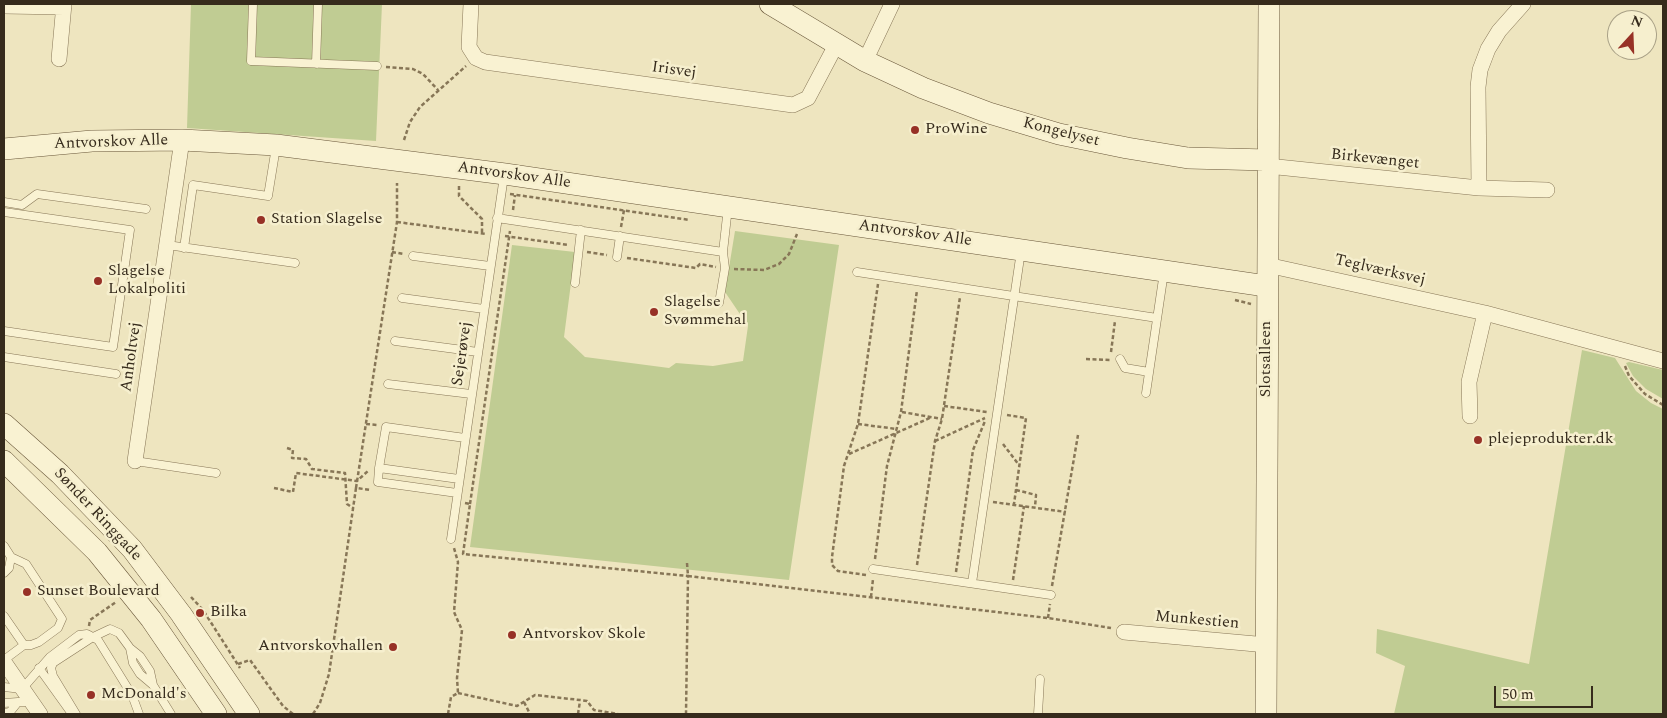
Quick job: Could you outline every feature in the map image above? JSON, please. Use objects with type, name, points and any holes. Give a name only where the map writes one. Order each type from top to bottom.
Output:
[{"type":"street","points":[[471,4],[469,47],[476,58]]},
{"type":"street","name":"Kongelyset","points":[[770,4],[865,61],[923,88],[989,113],[1059,134],[1188,158],[1268,163]]},
{"type":"street","points":[[865,61],[892,4]]},
{"type":"street","name":"Slotsalleen","points":[[1266,714],[1266,286],[1269,4]]},
{"type":"street","points":[[1479,188],[1478,87],[1480,70],[1488,49],[1499,31],[1523,4]]},
{"type":"street","points":[[4,6],[64,6],[59,59]]},
{"type":"street","name":"Irisvej","points":[[476,58],[485,62],[793,104],[808,98],[836,45]]},
{"type":"street","name":"Antvorskov Alle","points":[[4,149],[92,141],[182,140],[276,145],[503,183],[728,207],[1266,286]]},
{"type":"street","name":"Anholtvej","points":[[135,461],[182,140]]},
{"type":"street","name":"Birkevænget","points":[[1268,163],[1479,188],[1547,190]]},
{"type":"street","name":"Teglværksvej","points":[[1267,265],[1486,313],[1663,361]]},
{"type":"street","points":[[1470,416],[1469,382],[1486,313]]},
{"type":"street","name":"Sønder Ringgade","points":[[4,424],[60,474],[132,549],[181,614],[248,714]]},
{"type":"street","name":"Sønder Ringgade","points":[[4,461],[97,552],[151,619],[216,714]]},
{"type":"street","name":"Munkestien","points":[[1124,632],[1267,645]]},
{"type":"street","points":[[5,666],[24,697],[40,714]]},
{"type":"lane","points":[[253,4],[251,61],[377,66]]},
{"type":"lane","points":[[316,64],[318,4]]},
{"type":"lane","points":[[184,248],[193,185],[268,196],[276,145]]},
{"type":"lane","name":"Sejerøvej","points":[[451,539],[503,183]]},
{"type":"lane","points":[[4,202],[22,205],[37,194],[146,209]]},
{"type":"lane","points":[[720,303],[725,268],[723,252],[728,207]]},
{"type":"lane","points":[[4,212],[130,230],[113,347],[4,331]]},
{"type":"lane","points":[[497,218],[723,252]]},
{"type":"lane","points":[[574,283],[581,230]]},
{"type":"lane","points":[[617,257],[620,236]]},
{"type":"lane","points":[[166,245],[295,263]]},
{"type":"lane","points":[[972,583],[1021,249]]},
{"type":"lane","points":[[413,256],[490,266]]},
{"type":"lane","points":[[1146,393],[1164,270]]},
{"type":"lane","points":[[857,272],[1157,318]]},
{"type":"lane","points":[[402,298],[484,310]]},
{"type":"lane","points":[[396,341],[478,352]]},
{"type":"lane","points":[[4,357],[116,374]]},
{"type":"lane","points":[[1120,359],[1125,368],[1149,372]]},
{"type":"lane","points":[[388,384],[472,394]]},
{"type":"lane","points":[[457,492],[378,482],[379,468],[386,427],[465,438]]},
{"type":"lane","points":[[135,461],[216,472]]},
{"type":"lane","points":[[379,468],[459,479]]},
{"type":"lane","points":[[4,546],[12,557],[26,564],[62,619],[58,628],[31,646],[24,645],[4,616]]},
{"type":"lane","points":[[4,573],[9,568],[12,557]]},
{"type":"lane","points":[[873,569],[1051,594]]},
{"type":"lane","points":[[76,714],[53,676],[51,668],[53,663],[90,635],[106,629],[114,630],[130,648],[133,663],[140,674],[153,685],[171,714]]},
{"type":"lane","points":[[4,713],[10,712],[24,697],[39,668],[50,656],[79,635],[90,635],[98,640],[132,695],[139,714]]},
{"type":"lane","points":[[5,666],[24,645]]},
{"type":"lane","points":[[39,668],[72,714]]},
{"type":"lane","points":[[1038,714],[1040,679]]},
{"type":"lane","points":[[4,687],[24,697]]},
{"type":"lane","points":[[4,702],[24,697]]},
{"type":"path","points":[[404,140],[410,122],[420,108],[476,58]]},
{"type":"path","points":[[377,66],[413,69],[423,74],[438,90]]},
{"type":"path","points":[[313,714],[320,703],[329,674],[397,222],[397,183]]},
{"type":"path","points":[[503,183],[515,195],[698,221]]},
{"type":"path","points":[[450,185],[468,187]]},
{"type":"path","points":[[459,186],[459,196],[478,212],[482,220],[482,233]]},
{"type":"path","points":[[515,195],[463,554],[688,576],[871,597],[1048,618],[1120,629],[1124,632]]},
{"type":"path","points":[[620,236],[624,210]]},
{"type":"path","points":[[788,234],[797,235]]},
{"type":"path","points":[[873,569],[871,576],[838,571],[832,565],[844,466],[858,424],[879,275]]},
{"type":"path","points":[[871,597],[887,466],[901,412],[918,281]]},
{"type":"path","points":[[916,575],[935,441],[942,418],[962,288]]},
{"type":"path","points":[[1234,300],[1266,308]]},
{"type":"path","points":[[1086,359],[1110,361],[1116,312]]},
{"type":"path","points":[[1619,350],[1629,376],[1645,394],[1663,405]]},
{"type":"path","points":[[955,581],[973,450],[985,418],[988,402]]},
{"type":"path","points":[[944,406],[1026,418],[1014,504]]},
{"type":"path","points":[[901,412],[942,418]]},
{"type":"path","points":[[849,454],[932,417]]},
{"type":"path","points":[[935,441],[985,418]]},
{"type":"path","points":[[858,424],[897,431]]},
{"type":"path","points":[[994,433],[1020,465]]},
{"type":"path","points":[[1048,618],[1078,435]]},
{"type":"path","points":[[287,448],[293,450],[292,458],[306,459],[312,468],[344,474],[348,504],[353,508]]},
{"type":"path","points":[[274,488],[292,492],[296,473],[357,481]]},
{"type":"path","points":[[356,488],[374,490]]},
{"type":"path","points":[[1016,490],[1036,496],[1035,507]]},
{"type":"path","points":[[966,498],[1066,512]]},
{"type":"path","points":[[456,502],[470,504]]},
{"type":"path","points":[[1012,589],[1024,506]]},
{"type":"path","points":[[451,539],[458,562],[454,612],[462,630],[457,678],[458,693]]},
{"type":"path","points":[[686,714],[687,563]]},
{"type":"path","points":[[90,635],[90,620],[119,600]]},
{"type":"path","points":[[238,664],[250,660],[283,706],[293,714]]},
{"type":"path","points":[[448,714],[451,697],[458,693],[517,706],[535,695],[580,700],[587,701],[594,710],[618,714]]},
{"type":"path","points":[[578,714],[580,700]]},
{"type":"path","points":[[524,702],[530,714]]},
{"type":"green space","points":[[191,4],[382,4],[376,141],[187,128]]},
{"type":"green space","points":[[735,231],[839,245],[789,580],[470,547],[512,245],[575,252],[564,337],[585,357],[669,368],[676,363],[713,366],[743,361],[748,326],[725,292]]},
{"type":"green space","points":[[1582,350],[1615,358],[1636,391],[1651,403],[1663,409],[1663,714],[1394,714],[1405,666],[1376,653],[1377,629],[1529,664]]},
{"type":"green space","points":[[1629,362],[1663,370],[1663,399],[1646,389],[1633,376],[1626,363]]},
{"type":"place","name":"ProWine","points":[[915,130]]},
{"type":"place","name":"Station Slagelse","points":[[261,220]]},
{"type":"place","name":"Slagelse Lokalpoliti","points":[[98,281]]},
{"type":"place","name":"Slagelse Svømmehal","points":[[654,312]]},
{"type":"place","name":"plejeprodukter.dk","points":[[1478,440]]},
{"type":"place","name":"Sunset Boulevard","points":[[27,592]]},
{"type":"place","name":"Bilka","points":[[200,613]]},
{"type":"place","name":"Antvorskov Skole","points":[[512,635]]},
{"type":"place","name":"Antvorskovhallen","points":[[393,647]]},
{"type":"place","name":"McDonald's","points":[[91,695]]}]
